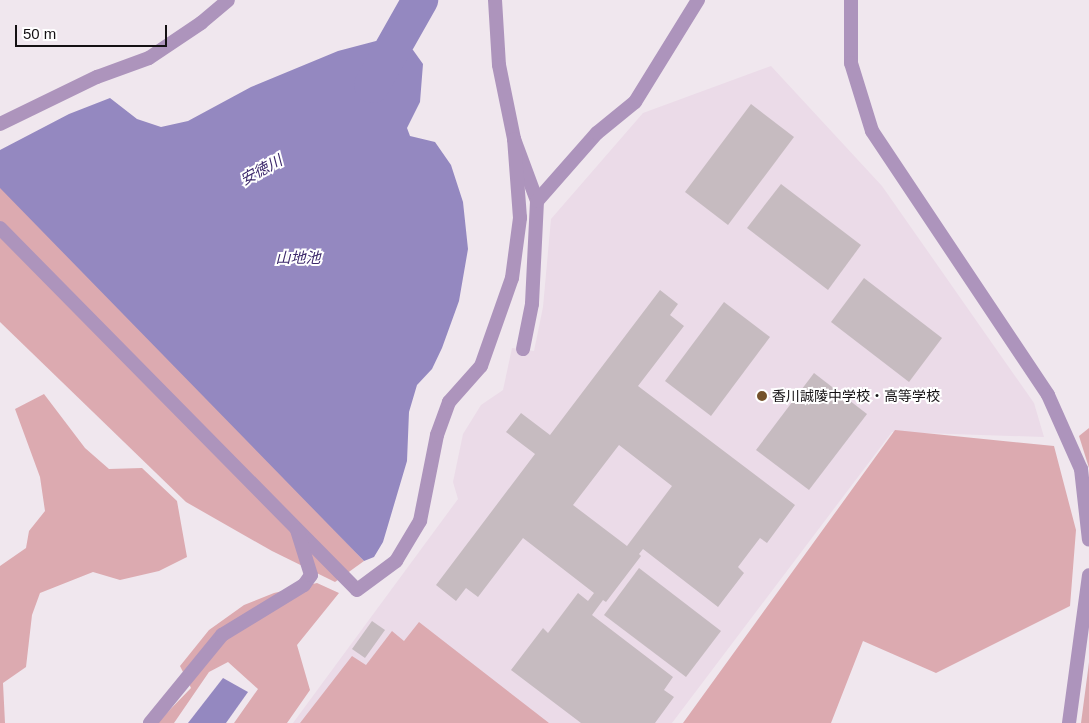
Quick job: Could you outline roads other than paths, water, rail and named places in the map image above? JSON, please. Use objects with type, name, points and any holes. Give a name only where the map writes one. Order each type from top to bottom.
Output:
[{"type":"street","points":[[0,124],[97,77],[149,58],[201,23],[228,0]]},
{"type":"street","points":[[0,228],[294,523],[357,590],[396,561],[420,521],[437,435],[449,402],[481,366],[512,278],[520,218],[514,139],[500,65],[495,0]]},
{"type":"street","points":[[537,201],[598,133],[635,102],[698,0]]},
{"type":"street","points":[[851,0],[851,63],[872,131],[1048,396],[1081,469],[1089,540]]},
{"type":"street","points":[[514,139],[537,201],[532,304],[523,349]]},
{"type":"street","points":[[150,723],[222,635],[304,585],[311,575],[309,563],[294,523]]},
{"type":"street","points":[[1068,723],[1089,575]]},
{"type":"water","name":"山地池","points":[[376,41],[393,41],[413,50],[423,64],[420,102],[407,128],[410,136],[435,142],[451,165],[463,202],[468,249],[459,301],[442,348],[432,369],[417,385],[409,412],[407,461],[383,542],[374,557],[364,561],[0,188],[0,150],[69,114],[110,98],[137,119],[161,127],[188,121],[251,87],[338,51]]},
{"type":"water","points":[[223,678],[248,692],[226,723],[188,723]]},
{"type":"waterway","name":"安徳川","points":[[372,85],[420,0]]},
{"type":"place","name":"香川誠陵中学校・高等学校","points":[[762,396]]}]
